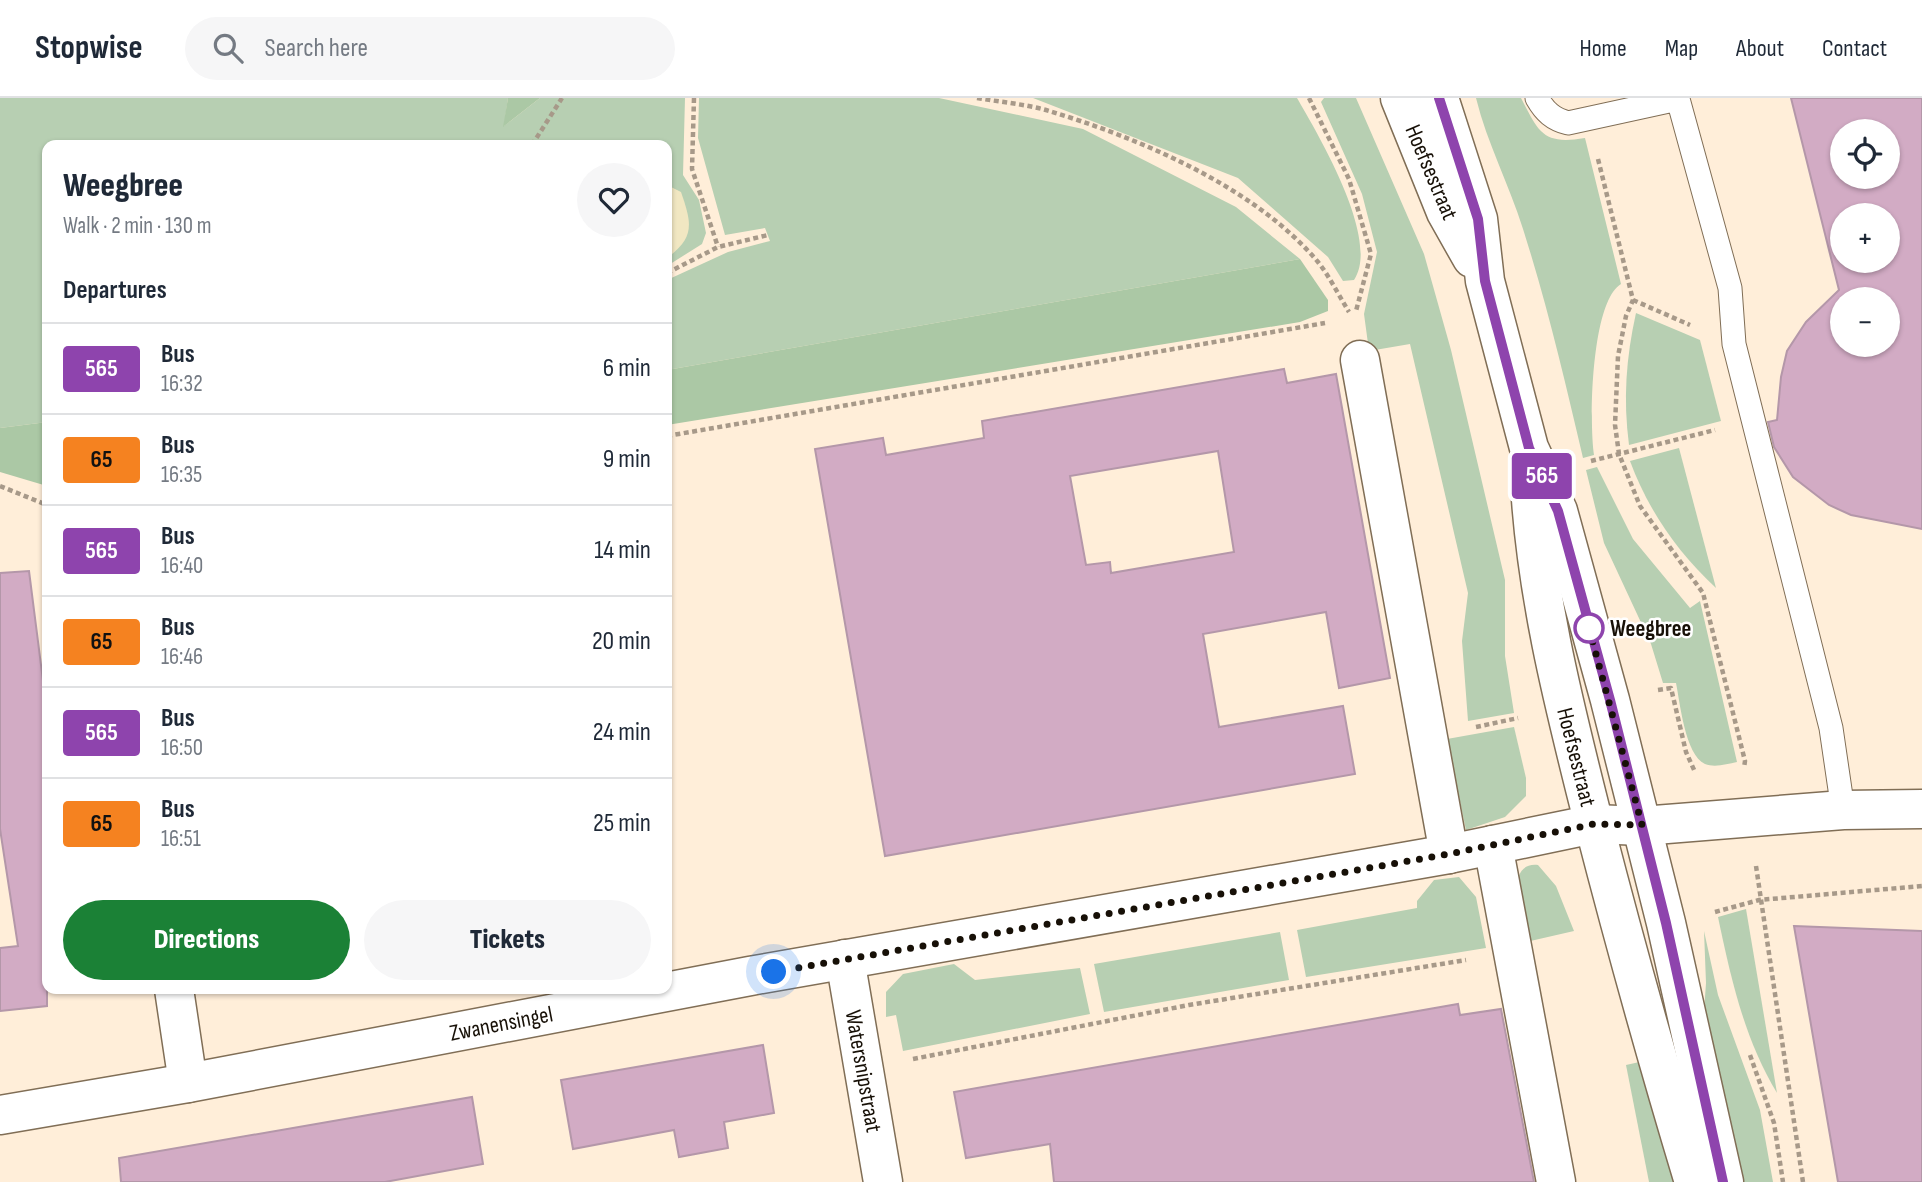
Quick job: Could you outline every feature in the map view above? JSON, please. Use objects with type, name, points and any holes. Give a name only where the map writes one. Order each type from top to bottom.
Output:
[{"type":"street","name":"Hoefsestraat","points":[[1400,98],[1446,212],[1485,281]]},
{"type":"street","name":"Hoefsestraat","points":[[1438,98],[1478,219],[1485,281],[1529,448],[1558,511],[1642,825],[1724,1182]]},
{"type":"street","points":[[1360,360],[1449,854]]},
{"type":"street","name":"Hoefsestraat","points":[[1529,448],[1531,519],[1554,654],[1638,995],[1695,1182]]},
{"type":"street","points":[[1642,825],[1843,810],[1922,809]]},
{"type":"street","name":"Zwanensingel","points":[[672,992],[1449,854],[1594,824],[1642,825]]},
{"type":"street","points":[[1493,845],[1556,1182]]},
{"type":"street","name":"Watersnipstraat","points":[[845,959],[883,1182]]},
{"type":"street","points":[[175,994],[188,1083]]},
{"type":"street","name":"Zwanensingel","points":[[0,1115],[188,1083],[660,994]]},
{"type":"lane","points":[[1537,98],[1546,112],[1556,120],[1569,123],[1678,99],[1730,288],[1734,344],[1831,728],[1843,810]]},
{"type":"path","points":[[535,140],[562,98]]},
{"type":"path","points":[[694,98],[692,169],[718,247]]},
{"type":"path","points":[[978,98],[1044,110],[1141,145],[1238,193],[1282,227],[1319,263],[1353,319],[1360,360]]},
{"type":"path","points":[[1309,98],[1349,179],[1371,254],[1353,319]]},
{"type":"path","points":[[1588,120],[1633,300],[1621,335],[1617,367],[1615,425],[1619,454],[1640,506],[1703,593],[1745,761],[1743,770]]},
{"type":"path","points":[[672,270],[718,247],[768,235]]},
{"type":"path","points":[[1633,300],[1734,344]]},
{"type":"path","points":[[672,435],[1353,319]]},
{"type":"path","points":[[1585,463],[1753,420]]},
{"type":"path","points":[[0,486],[42,503]]},
{"type":"path","points":[[1653,691],[1671,688],[1686,752],[1698,774]]},
{"type":"path","points":[[1731,771],[1756,769]]},
{"type":"path","points":[[1751,817],[1759,900],[1803,1182]]},
{"type":"path","points":[[1759,900],[1922,886]]},
{"type":"path","points":[[864,1069],[1189,1005],[1515,952]]},
{"type":"path","points":[[1774,1123],[1783,1182]]},
{"type":"green space","points":[[0,98],[508,98],[504,126],[540,98],[685,98],[683,175],[699,200],[706,233],[702,244],[672,263],[672,140],[42,140],[42,423],[0,428]]},
{"type":"green space","points":[[508,98],[540,98],[503,127]]},
{"type":"green space","points":[[699,98],[939,98],[1083,129],[1236,207],[1300,259],[672,369],[672,278],[728,252],[770,241],[765,228],[725,235],[698,138]]},
{"type":"green space","points":[[1033,98],[1297,98],[1332,162],[1354,215],[1360,240],[1360,262],[1354,280],[1343,281],[1328,257],[1238,178]]},
{"type":"green space","points":[[1324,98],[1356,98],[1424,254],[1451,350],[1505,580],[1505,656],[1514,713],[1468,721],[1462,641],[1468,593],[1410,344],[1369,351],[1364,314],[1377,252],[1362,194],[1321,102]]},
{"type":"green space","points":[[1476,98],[1521,98],[1544,134],[1560,140],[1585,138],[1621,284],[1611,295],[1603,314],[1598,338],[1592,392],[1594,455],[1583,458],[1532,257]]},
{"type":"green space","points":[[1300,259],[1328,300],[1328,311],[1300,322],[672,424],[672,369]]},
{"type":"green space","points":[[1636,313],[1700,340],[1721,421],[1629,445],[1626,379]]},
{"type":"green space","points":[[42,423],[42,485],[0,472],[0,428]]},
{"type":"green space","points":[[1679,448],[1716,588],[1689,560],[1666,530],[1646,497],[1630,461]]},
{"type":"green space","points":[[1597,467],[1633,539],[1690,608],[1700,601],[1737,762],[1705,764],[1693,750],[1684,727],[1676,683],[1663,683],[1651,644],[1604,543],[1586,470]]},
{"type":"green space","points":[[1514,727],[1526,778],[1526,796],[1505,817],[1466,830],[1447,739]]},
{"type":"green space","points":[[1538,865],[1556,886],[1574,931],[1526,942],[1517,883],[1520,873],[1527,866]]},
{"type":"green space","points":[[1459,877],[1476,897],[1486,948],[1306,977],[1297,930],[1417,908],[1417,901],[1434,880]]},
{"type":"green space","points":[[1746,909],[1777,1093],[1747,1029],[1718,917]]},
{"type":"green space","points":[[1704,931],[1718,995],[1760,1110],[1773,1182],[1738,1182],[1703,1026],[1706,983]]},
{"type":"green space","points":[[1280,932],[1289,980],[1104,1012],[1094,964]]},
{"type":"green space","points":[[954,964],[975,980],[1080,968],[1090,1014],[903,1051],[896,1015],[886,1017],[886,992],[903,974]]},
{"type":"green space","points":[[1644,1061],[1677,1182],[1649,1182],[1626,1065]]},
{"type":"sand","points":[[672,188],[681,192],[689,221],[687,236],[672,254]]},
{"type":"building","points":[[1791,98],[1922,98],[1922,529],[1851,515],[1829,505],[1793,477],[1774,447],[1768,422],[1777,420],[1781,377],[1787,351],[1806,322],[1830,299],[1830,357],[1900,357],[1900,287],[1838,287],[1835,273],[1900,273],[1900,203],[1830,203],[1830,254]]},
{"type":"building","points":[[1284,369],[1287,383],[1336,374],[1390,678],[1339,688],[1326,612],[1203,634],[1219,727],[1343,706],[1355,774],[885,856],[815,449],[883,438],[886,455],[984,438],[982,421]],"holes":[[[1218,451],[1234,552],[1111,573],[1110,562],[1086,565],[1070,476]]]},
{"type":"building","points":[[29,571],[42,673],[42,994],[47,994],[47,1006],[0,1011],[0,948],[18,946],[0,829],[0,573]]},
{"type":"building","points":[[1794,926],[1922,931],[1922,1182],[1838,1182]]},
{"type":"building","points":[[1458,1004],[1460,1015],[1501,1009],[1534,1182],[1054,1182],[1050,1144],[966,1158],[954,1092]]},
{"type":"building","points":[[763,1045],[774,1113],[724,1122],[728,1148],[679,1157],[674,1130],[573,1149],[561,1080]]},
{"type":"building","points":[[472,1097],[483,1164],[385,1182],[121,1182],[119,1158]]},
{"type":"bus line","name":"565","points":[[1439,98],[1452,146],[1478,219],[1485,281],[1529,448],[1558,511],[1610,700],[1666,923],[1723,1182]]},
{"type":"place","name":"Weegbree","points":[[1589,628]]},
{"type":"route","points":[[774,972],[1449,854],[1594,824],[1642,825],[1589,628]]}]
